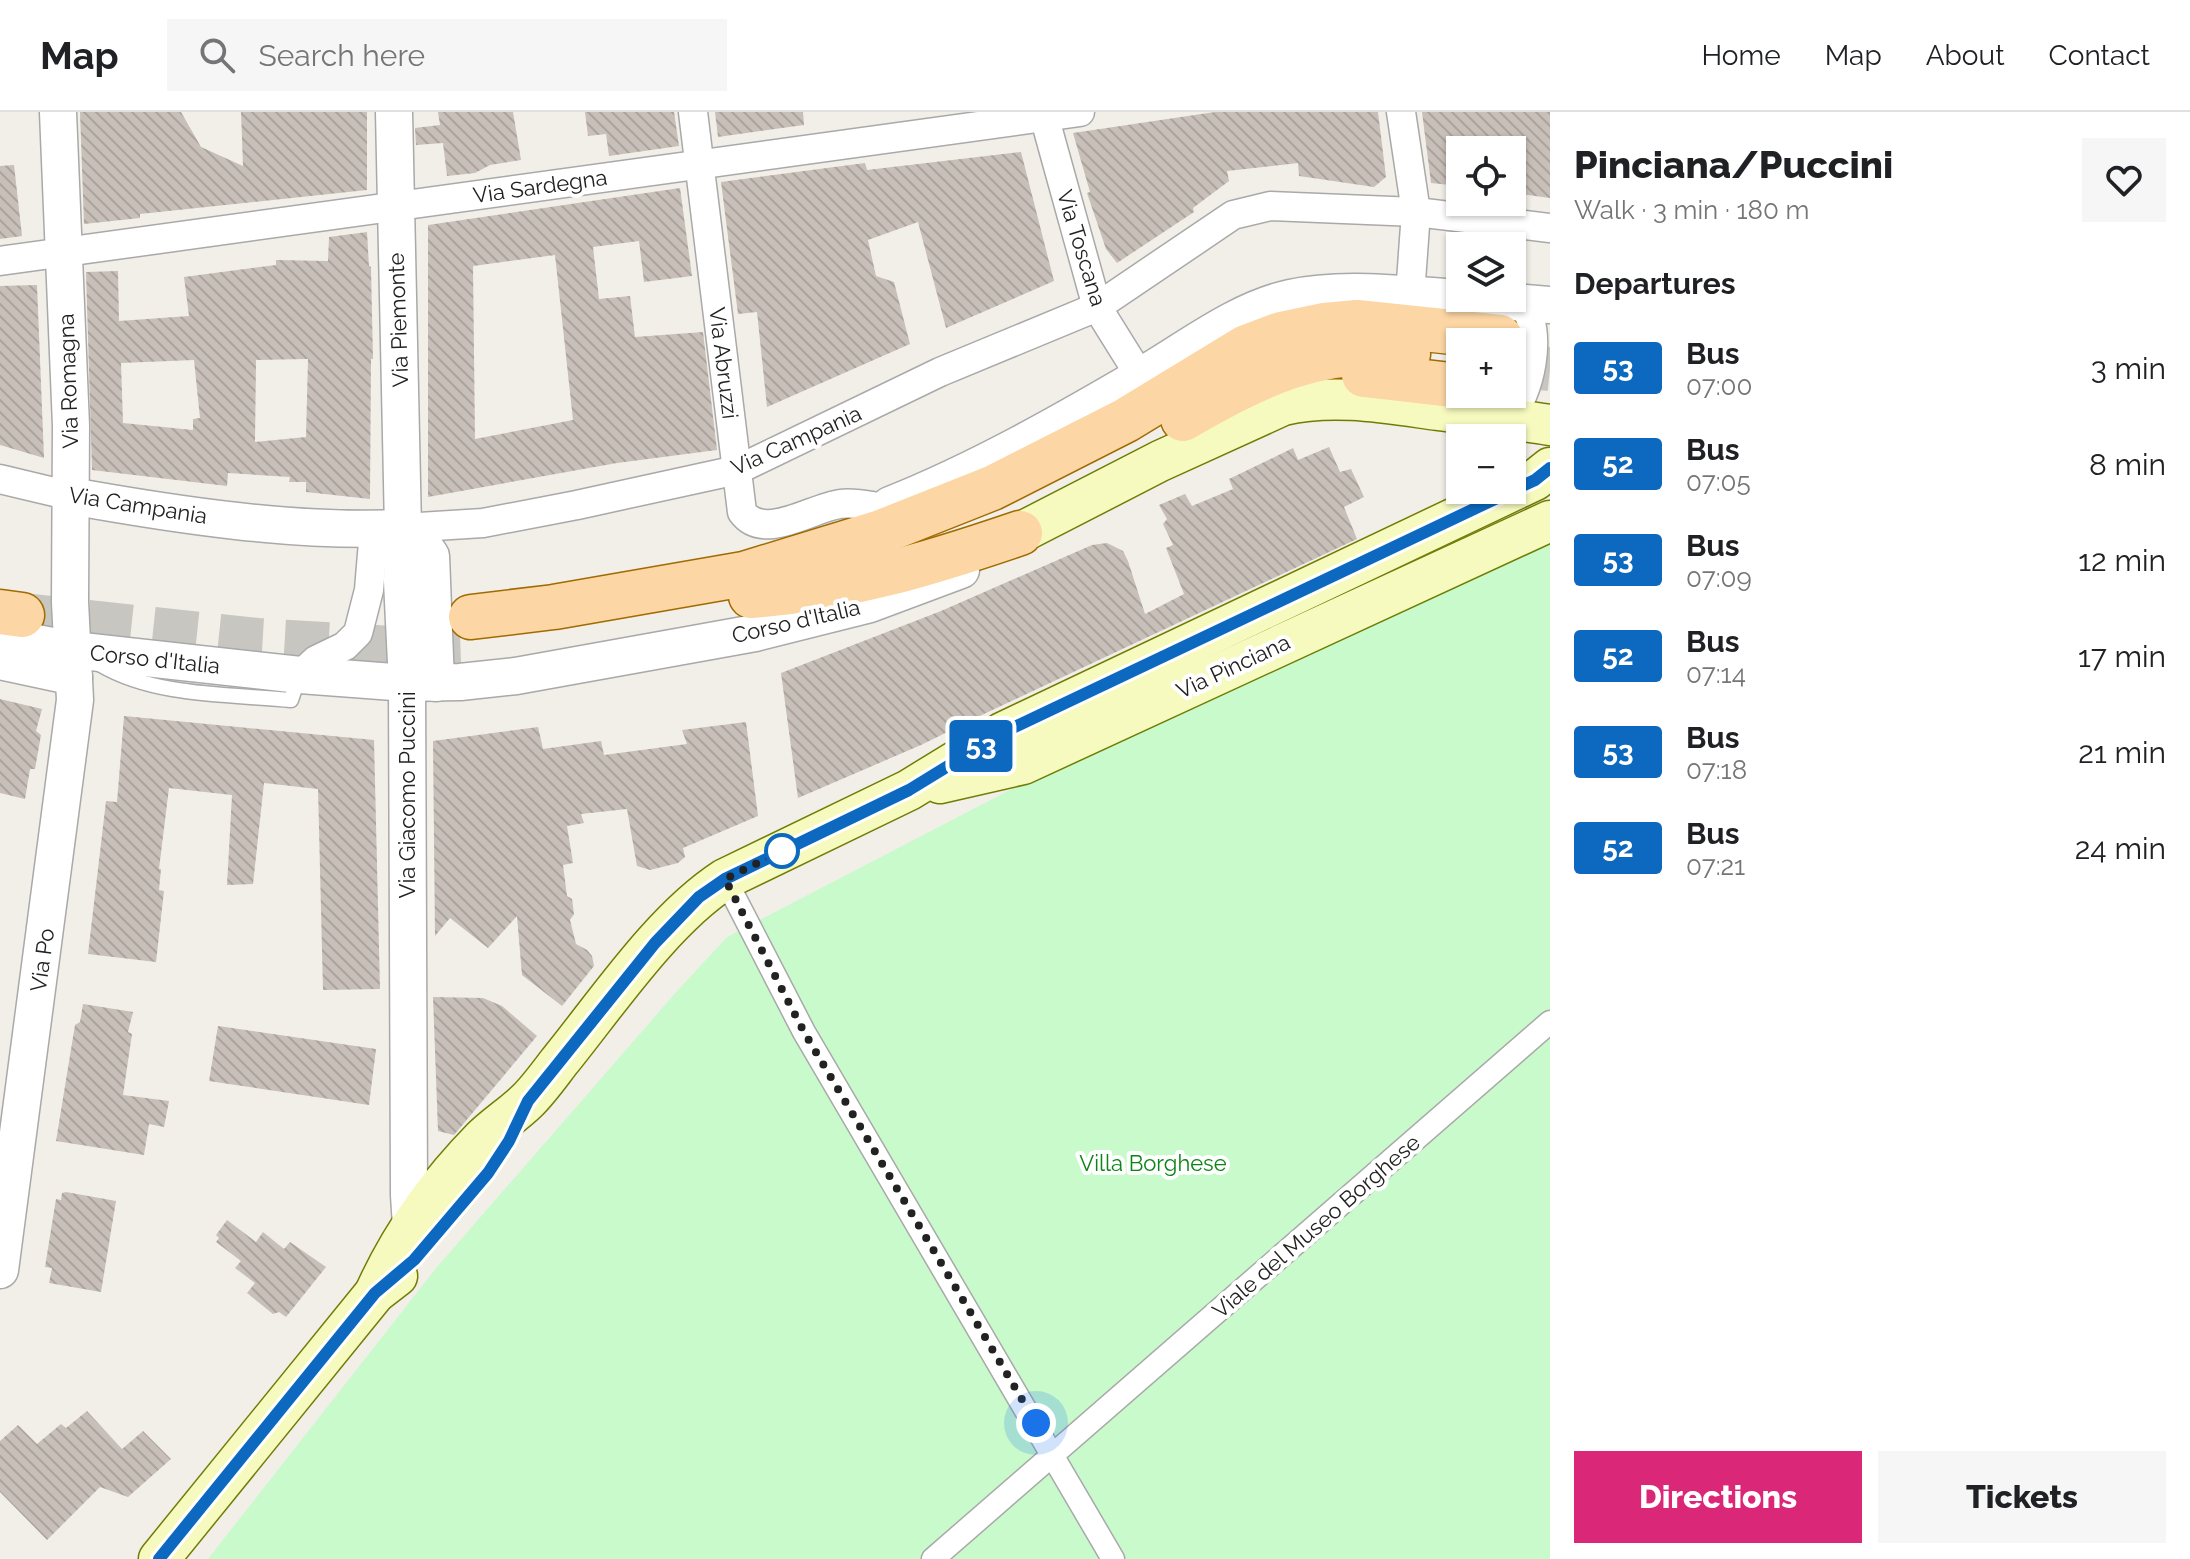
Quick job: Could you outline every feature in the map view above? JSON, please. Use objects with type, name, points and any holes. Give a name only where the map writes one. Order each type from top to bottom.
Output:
[{"type":"main road","name":"Corso d'Italia","points":[[1446,358],[1362,352],[1302,361],[1231,391],[1155,435],[985,517],[889,555],[751,596],[579,630],[472,631],[554,607],[744,574],[881,532],[992,488],[1126,420],[1246,347],[1309,327],[1341,322],[1524,315]]},
{"type":"main road","points":[[1270,374],[1325,372],[1446,385]]},
{"type":"main road","name":"Corso d'Italia","points":[[1020,533],[1160,461],[1283,405],[1317,399],[1358,400],[1550,425]]},
{"type":"main road","points":[[951,480],[1088,438]]},
{"type":"main road","name":"Via Pinciana","points":[[159,1559],[375,1293],[483,1138],[528,1101],[678,917],[699,897],[725,879],[909,790],[1002,733],[1535,480],[1550,468]]},
{"type":"main road","points":[[646,591],[884,508]]},
{"type":"main road","name":"Via Pinciana","points":[[909,790],[1023,764],[1550,521]]},
{"type":"main road","points":[[751,596],[807,592],[895,574],[1020,533]]},
{"type":"street","name":"Via Romagna","points":[[58,112],[71,496],[73,663]]},
{"type":"street","name":"Via Piemonte","points":[[389,529],[394,112]]},
{"type":"street","name":"Via Abruzzi","points":[[693,112],[742,512],[751,521],[771,525],[845,503],[884,508]]},
{"type":"street","name":"Via Sardegna","points":[[0,261],[1044,114],[1080,112]]},
{"type":"street","points":[[1401,112],[1416,212],[1410,295]]},
{"type":"street","name":"Via Toscana","points":[[1044,114],[1097,307],[1140,376]]},
{"type":"street","name":"Via Campania","points":[[0,479],[71,496],[239,521],[389,529],[483,523],[737,470],[940,372],[1097,307],[1233,215],[1270,206],[1416,212],[1550,228]]},
{"type":"street","points":[[884,508],[951,480],[1245,314],[1278,301],[1339,293],[1446,297]]},
{"type":"street","points":[[1508,419],[1525,390],[1533,338],[1531,319],[1524,315]]},
{"type":"street","points":[[300,675],[316,660],[345,646],[358,633],[389,529]]},
{"type":"street","name":"Via Giacomo Puccini","points":[[389,529],[421,683],[412,1244]]},
{"type":"street","name":"Corso d'Italia","points":[[0,661],[421,683],[516,676],[755,633],[833,615],[953,574],[1020,533]]},
{"type":"street","name":"Corso d'Italia","points":[[9,607],[73,663]]},
{"type":"street","name":"Via Po","points":[[0,1270],[71,739],[75,700],[73,663]]},
{"type":"street","points":[[725,879],[804,1032],[1113,1559]]},
{"type":"street","name":"Viale del Museo Borghese","points":[[933,1559],[1550,1022]]},
{"type":"green space","name":"Villa Borghese","points":[[1550,529],[1550,1559],[208,1559],[437,1267],[727,937],[1389,593]]},
{"type":"building","points":[[80,112],[181,112],[201,147],[243,166],[241,112],[367,112],[367,190],[140,214],[140,218],[84,224]]},
{"type":"building","points":[[438,112],[513,112],[521,160],[490,165],[475,173],[447,176],[443,143],[416,145],[415,128],[440,125]]},
{"type":"building","points":[[585,112],[674,112],[679,146],[609,156],[606,134],[588,136]]},
{"type":"building","points":[[715,112],[803,112],[804,125],[718,137]]},
{"type":"building","points":[[1215,112],[1378,112],[1386,177],[1374,187],[1299,176],[1298,163],[1227,171],[1229,181],[1193,208],[1194,212],[1117,263],[1106,249],[1087,193],[1090,192],[1073,133]]},
{"type":"building","points":[[1422,112],[1550,112],[1550,198],[1526,195],[1526,136],[1446,136],[1446,185],[1431,183]]},
{"type":"building","points":[[1021,152],[1054,281],[946,328],[918,222],[868,240],[876,276],[894,282],[910,344],[767,407],[757,312],[738,314],[721,182],[865,163],[867,170]]},
{"type":"building","points":[[14,165],[22,236],[0,239],[0,166]]},
{"type":"building","points":[[680,188],[692,276],[644,282],[639,241],[593,247],[599,299],[630,296],[635,337],[703,332],[717,450],[617,463],[428,497],[428,225]],"holes":[[[555,255],[573,420],[475,439],[473,266]]]},
{"type":"building","points":[[367,232],[373,359],[370,499],[306,492],[306,482],[289,482],[290,477],[228,473],[227,486],[92,470],[86,272],[118,271],[119,321],[189,316],[184,277],[276,265],[276,260],[328,261],[329,237]],"holes":[[[308,359],[306,437],[255,442],[256,360]],[[194,360],[200,418],[193,419],[193,430],[123,423],[121,363]]]},
{"type":"building","points":[[37,285],[44,458],[0,445],[0,286]]},
{"type":"building","points":[[1329,447],[1340,472],[1351,469],[1364,497],[1344,507],[1357,539],[921,745],[798,798],[781,673],[941,611],[1092,545],[1107,543],[1123,551],[1145,614],[1184,594],[1166,548],[1173,545],[1163,524],[1167,519],[1159,505],[1185,494],[1192,506],[1233,489],[1229,479],[1293,448],[1298,460]]},
{"type":"building","points":[[0,699],[42,709],[36,731],[41,735],[35,769],[30,769],[25,799],[0,793]]},
{"type":"building","points":[[124,716],[374,740],[380,989],[323,990],[318,789],[264,783],[253,884],[227,885],[232,795],[169,788],[159,869],[159,890],[164,891],[156,962],[88,954],[106,801],[117,802]]},
{"type":"building","points":[[746,722],[758,816],[683,848],[685,857],[678,863],[650,870],[637,866],[627,809],[581,814],[584,823],[567,826],[573,863],[563,865],[567,896],[572,899],[574,914],[570,920],[576,944],[592,956],[594,966],[562,1006],[522,975],[517,916],[488,948],[450,918],[435,936],[433,741],[538,727],[543,749],[601,741],[604,755],[687,744],[682,730]]},
{"type":"building","points":[[433,997],[483,998],[502,1006],[537,1036],[454,1135],[438,1131]]},
{"type":"building","points":[[83,1004],[133,1012],[128,1032],[132,1034],[123,1095],[169,1101],[164,1127],[149,1124],[144,1155],[56,1141],[75,1025],[80,1022]]},
{"type":"building","points":[[218,1026],[376,1049],[369,1105],[209,1081]]},
{"type":"building","points":[[62,1193],[116,1201],[101,1292],[49,1283],[52,1268],[45,1267],[56,1199],[61,1200]]},
{"type":"building","points":[[227,1220],[256,1242],[263,1232],[284,1249],[290,1242],[326,1267],[286,1317],[279,1312],[273,1314],[247,1293],[255,1283],[235,1268],[241,1261],[216,1242],[219,1238],[216,1235]]},
{"type":"building","points":[[87,1411],[122,1449],[143,1431],[171,1459],[128,1497],[100,1487],[47,1540],[0,1492],[0,1441],[18,1425],[37,1444],[61,1424],[66,1428]]},
{"type":"tunnel","points":[[1526,366],[1550,369]]},
{"type":"tunnel","points":[[22,615],[257,640],[392,648],[473,645]]},
{"type":"bus line","name":"53","points":[[159,1559],[375,1293],[406,1268],[432,1240],[495,1162],[528,1101],[655,943],[699,897],[725,879],[909,790],[1002,733],[1535,480],[1550,468]]},
{"type":"route","points":[[782,851],[725,879],[804,1032],[1036,1423]]}]
